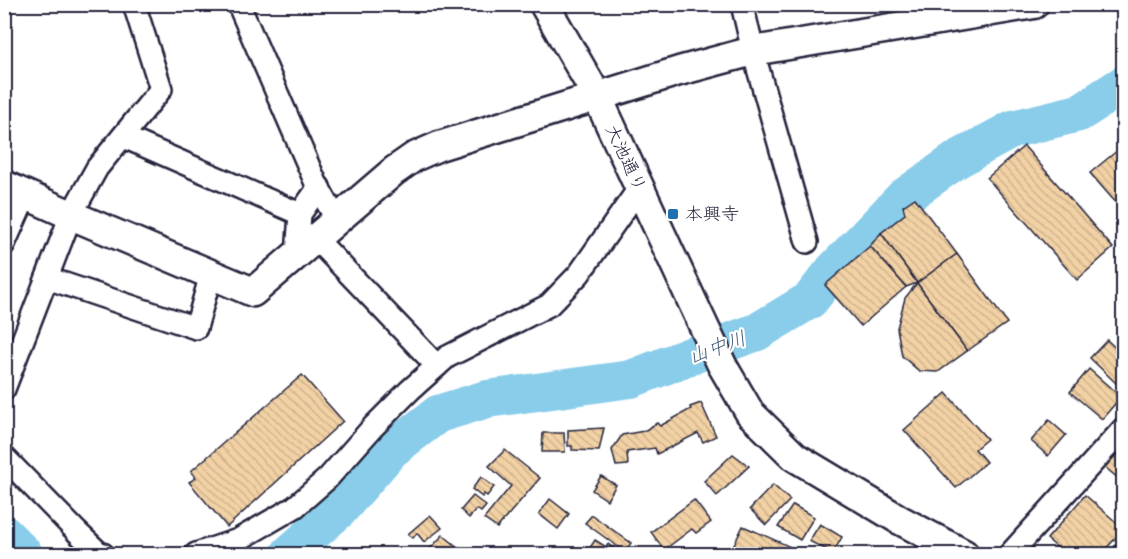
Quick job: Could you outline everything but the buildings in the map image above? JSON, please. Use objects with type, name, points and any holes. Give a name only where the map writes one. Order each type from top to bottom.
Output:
[{"type":"street","points":[[4,388],[71,215],[97,168],[161,89],[134,4]]},
{"type":"street","points":[[242,4],[242,10],[319,187],[336,219]]},
{"type":"street","name":"大池通り","points":[[544,4],[597,96],[722,365],[750,413],[795,457],[900,520],[964,555]]},
{"type":"street","points":[[742,4],[807,242]]},
{"type":"street","points":[[4,244],[15,190],[253,292],[394,171],[414,157],[439,146],[679,71],[753,51],[1034,4]]},
{"type":"street","points":[[123,137],[300,214]]},
{"type":"street","points":[[319,187],[300,214],[306,247],[437,366]]},
{"type":"street","points":[[196,555],[238,540],[295,507],[328,478],[373,427],[447,357],[549,305],[579,274],[640,187]]},
{"type":"street","points":[[47,278],[196,328],[211,274]]},
{"type":"street","points":[[1010,555],[1124,428]]},
{"type":"street","points":[[4,457],[76,532],[103,555]]},
{"type":"waterway","name":"山中川","points":[[289,554],[339,510],[391,450],[438,414],[487,399],[631,379],[757,332],[810,300],[833,271],[904,197],[958,159],[1013,129],[1079,113],[1124,84]]},
{"type":"waterway","points":[[4,534],[24,554]]},
{"type":"place","name":"本興寺","points":[[673,214]]}]
